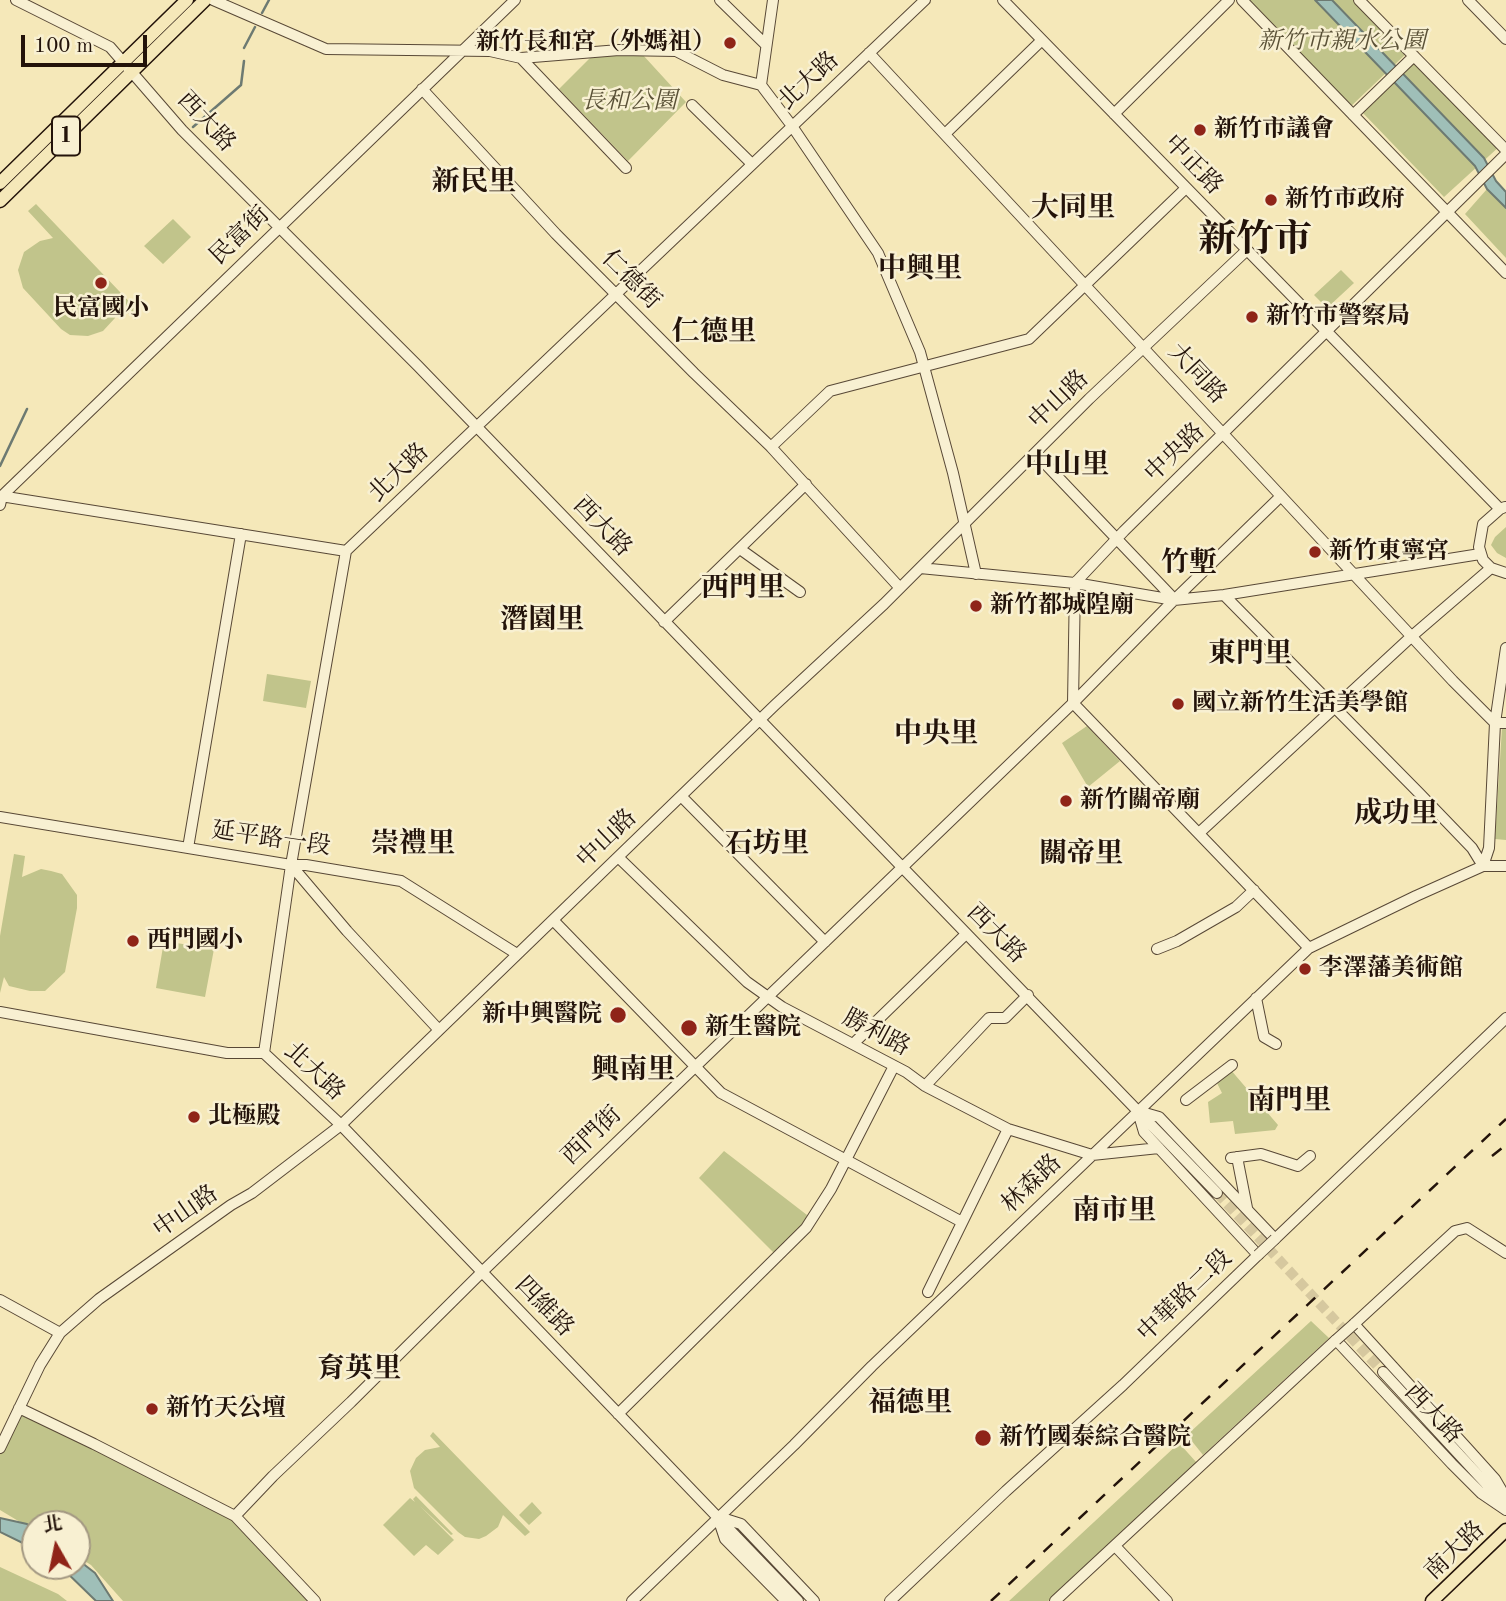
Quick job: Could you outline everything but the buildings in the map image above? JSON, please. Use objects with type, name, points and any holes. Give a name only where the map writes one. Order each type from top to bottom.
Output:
[{"type":"main road","name":"1","points":[[0,201],[187,0]]},
{"type":"main road","name":"1","points":[[0,183],[127,65],[205,0]]},
{"type":"main road","name":"南大路","points":[[1432,1601],[1506,1531]]},
{"type":"street","name":"西大路","points":[[16,0],[102,43],[127,65],[182,130],[418,366],[1217,1193]]},
{"type":"street","points":[[213,0],[326,49],[491,51],[521,58],[607,50],[676,51],[723,75],[761,85],[878,253],[924,368],[976,574]]},
{"type":"street","name":"民富街","points":[[1,499],[515,0]]},
{"type":"street","points":[[720,0],[765,44]]},
{"type":"street","points":[[761,85],[773,0]]},
{"type":"street","name":"北大路","points":[[341,1125],[264,1053],[291,865],[346,551],[925,0]]},
{"type":"street","name":"中正路","points":[[1003,0],[1325,331],[1503,508]]},
{"type":"street","points":[[1114,114],[1229,0]]},
{"type":"street","points":[[1242,0],[1506,274]]},
{"type":"street","points":[[1359,0],[1506,152]]},
{"type":"street","points":[[1468,0],[1506,39]]},
{"type":"street","points":[[945,134],[1042,40]]},
{"type":"street","name":"大同路","points":[[869,53],[1351,573],[1501,723]]},
{"type":"street","points":[[1353,115],[1414,56]]},
{"type":"street","points":[[521,58],[626,168]]},
{"type":"street","name":"仁德街","points":[[422,89],[615,294],[771,447],[900,588]]},
{"type":"street","points":[[692,104],[751,163]]},
{"type":"street","name":"中央路","points":[[1076,583],[1506,152]]},
{"type":"street","points":[[771,447],[830,391],[1028,339],[1186,188]]},
{"type":"street","name":"中山路","points":[[0,1448],[40,1365],[60,1332],[99,1299],[230,1205],[252,1193],[341,1125],[1247,250]]},
{"type":"street","points":[[1035,453],[1174,600]]},
{"type":"street","points":[[664,622],[806,484]]},
{"type":"street","name":"西門街","points":[[235,1516],[482,1272],[1073,703],[1280,497]]},
{"type":"street","points":[[1,499],[346,551]]},
{"type":"street","points":[[1503,508],[1483,524],[1480,554],[1491,568],[1506,573]]},
{"type":"street","points":[[188,848],[241,534]]},
{"type":"street","points":[[740,549],[800,592]]},
{"type":"street","points":[[920,568],[1076,583],[1174,600],[1224,595],[1480,554]]},
{"type":"street","points":[[1199,833],[1412,636],[1491,568]]},
{"type":"street","points":[[1076,583],[1073,703],[1310,948]]},
{"type":"street","points":[[1224,595],[1472,848],[1483,866]]},
{"type":"street","points":[[1483,866],[1489,848],[1506,648]]},
{"type":"street","points":[[681,796],[825,942]]},
{"type":"street","name":"延平路一段","points":[[0,817],[401,881],[517,954]]},
{"type":"street","name":"勝利路","points":[[618,857],[747,982],[782,1007],[894,1066],[925,1086],[1008,1129],[1092,1155],[1159,1149]]},
{"type":"street","points":[[291,865],[347,931],[439,1030]]},
{"type":"street","name":"林森路","points":[[632,1601],[872,1366],[1310,948],[1483,866],[1506,866]]},
{"type":"street","points":[[1157,949],[1177,941],[1236,907],[1254,890]]},
{"type":"street","points":[[553,920],[721,1093],[962,1222]]},
{"type":"street","points":[[853,1044],[966,934]]},
{"type":"street","points":[[925,1086],[989,1018],[1005,1018],[1028,995]]},
{"type":"street","points":[[1256,998],[1264,1037],[1276,1044]]},
{"type":"street","points":[[0,1012],[227,1053],[264,1053]]},
{"type":"street","name":"中華路二段","points":[[890,1601],[1123,1385],[1506,1018]]},
{"type":"street","points":[[1186,1100],[1232,1065]]},
{"type":"street","points":[[618,1414],[806,1228],[831,1189],[894,1066]]},
{"type":"street","name":"西大路","points":[[1138,1111],[1144,1132],[1258,1255]]},
{"type":"street","name":"西大路","points":[[1138,1111],[1159,1117],[1275,1239]]},
{"type":"street","name":"四維路","points":[[341,1125],[798,1601]]},
{"type":"street","points":[[928,1292],[1008,1129]]},
{"type":"street","points":[[1247,1209],[1234,1157],[1261,1154],[1298,1166],[1310,1156]]},
{"type":"street","points":[[1055,1601],[1455,1231],[1468,1228],[1506,1252]]},
{"type":"street","points":[[0,1300],[60,1332]]},
{"type":"street","name":"西大路","points":[[1354,1324],[1495,1479],[1506,1498]]},
{"type":"street","name":"西大路","points":[[1336,1340],[1481,1493],[1506,1507]]},
{"type":"street","name":"西大路","points":[[1383,1372],[1506,1507]]},
{"type":"street","points":[[19,1408],[235,1516],[315,1601]]},
{"type":"street","name":"四維路","points":[[718,1517],[725,1539],[786,1601]]},
{"type":"street","name":"四維路","points":[[718,1517],[741,1524],[814,1601]]},
{"type":"street","points":[[1115,1546],[1167,1601]]},
{"type":"green space","name":"新竹市親水公園","points":[[1242,0],[1359,0],[1409,51],[1348,109]]},
{"type":"green space","name":"長和公園","points":[[642,54],[686,102],[628,161],[559,89],[593,55]]},
{"type":"green space","points":[[1415,57],[1501,145],[1444,197],[1361,111]]},
{"type":"green space","points":[[1487,189],[1506,208],[1506,258],[1465,214]]},
{"type":"green space","points":[[36,204],[141,314],[135,320],[119,304],[115,318],[103,331],[88,336],[70,335],[61,329],[23,288],[18,270],[24,252],[40,241],[53,238],[28,211]]},
{"type":"green space","points":[[173,219],[191,237],[163,264],[144,246]]},
{"type":"green space","points":[[1341,270],[1354,283],[1327,308],[1314,295]]},
{"type":"green space","points":[[1506,527],[1506,558],[1497,553],[1491,545]]},
{"type":"green space","points":[[267,674],[311,681],[306,708],[263,701]]},
{"type":"green space","points":[[1087,726],[1120,761],[1088,787],[1062,743]]},
{"type":"green space","points":[[1502,728],[1506,728],[1506,840],[1495,839]]},
{"type":"green space","points":[[14,854],[25,856],[22,877],[41,869],[62,874],[77,895],[65,972],[45,991],[9,986],[4,977],[0,993],[0,936]]},
{"type":"green space","points":[[164,941],[214,949],[205,997],[156,988]]},
{"type":"green space","points":[[1230,1069],[1278,1125],[1275,1130],[1235,1134],[1233,1121],[1210,1123],[1208,1102],[1222,1093],[1216,1081]]},
{"type":"green space","points":[[724,1151],[807,1215],[805,1223],[776,1255],[699,1178]]},
{"type":"green space","points":[[1311,1321],[1329,1338],[1203,1455],[1187,1435]]},
{"type":"green space","points":[[19,1408],[235,1516],[311,1597],[307,1601],[123,1601],[91,1565],[91,1510],[21,1510],[21,1523],[0,1510],[0,1445]]},
{"type":"green space","points":[[433,1432],[530,1532],[525,1536],[503,1515],[498,1527],[486,1536],[479,1539],[465,1537],[414,1488],[410,1471],[416,1458],[425,1450],[440,1447],[430,1436]]},
{"type":"green space","points":[[1179,1443],[1197,1463],[1048,1601],[1009,1601]]},
{"type":"green space","points":[[416,1496],[453,1534],[420,1506],[454,1540],[438,1555],[426,1545],[414,1556],[383,1525],[410,1498],[415,1502],[413,1499]]},
{"type":"green space","points":[[532,1502],[542,1513],[529,1525],[519,1515]]},
{"type":"green space","points":[[0,1567],[21,1577],[21,1580],[28,1580],[58,1594],[67,1601],[0,1601]]},
{"type":"water","points":[[1315,0],[1332,0],[1484,158],[1496,181],[1506,192],[1506,208],[1487,189],[1475,166]]},
{"type":"water","points":[[0,1518],[21,1523],[21,1542],[0,1532]]},
{"type":"water","points":[[91,1570],[113,1601],[96,1601],[74,1580],[91,1580]]},
{"type":"waterway","points":[[262,13],[269,0]]},
{"type":"waterway","points":[[244,48],[255,27]]},
{"type":"waterway","points":[[193,127],[241,85],[244,61]]},
{"type":"waterway","points":[[0,466],[27,409]]},
{"type":"tunnel","points":[[1217,1193],[1383,1372]]},
{"type":"railway","points":[[991,1601],[1506,1119]]},
{"type":"railway","points":[[1492,1156],[1506,1145]]},
{"type":"place","name":"新竹長和宮（外媽祖）","points":[[730,43]]},
{"type":"place","name":"新竹市議會","points":[[1200,130]]},
{"type":"place","name":"新竹市政府","points":[[1271,200]]},
{"type":"place","name":"民富國小","points":[[101,283]]},
{"type":"place","name":"新竹市警察局","points":[[1252,317]]},
{"type":"place","name":"新竹東寧宮","points":[[1315,552]]},
{"type":"place","name":"新竹都城隍廟","points":[[976,606]]},
{"type":"place","name":"國立新竹生活美學館","points":[[1178,704]]},
{"type":"place","name":"新竹關帝廟","points":[[1066,801]]},
{"type":"place","name":"西門國小","points":[[133,941]]},
{"type":"place","name":"李澤藩美術館","points":[[1305,969]]},
{"type":"place","name":"新中興醫院","points":[[618,1015]]},
{"type":"place","name":"新生醫院","points":[[689,1028]]},
{"type":"place","name":"北極殿","points":[[194,1117]]},
{"type":"place","name":"新竹天公壇","points":[[152,1409]]},
{"type":"place","name":"新竹國泰綜合醫院","points":[[983,1438]]},
{"type":"district","name":"新民里","points":[[474,183]]},
{"type":"district","name":"大同里","points":[[1073,209]]},
{"type":"district","name":"新竹市","points":[[1255,241]]},
{"type":"district","name":"中興里","points":[[920,270]]},
{"type":"district","name":"仁德里","points":[[714,333]]},
{"type":"district","name":"中山里","points":[[1067,466]]},
{"type":"district","name":"竹塹","points":[[1189,564]]},
{"type":"district","name":"西門里","points":[[743,589]]},
{"type":"district","name":"潛園里","points":[[542,621]]},
{"type":"district","name":"東門里","points":[[1250,655]]},
{"type":"district","name":"中央里","points":[[936,735]]},
{"type":"district","name":"成功里","points":[[1396,815]]},
{"type":"district","name":"崇禮里","points":[[413,845]]},
{"type":"district","name":"石坊里","points":[[767,845]]},
{"type":"district","name":"關帝里","points":[[1081,855]]},
{"type":"district","name":"興南里","points":[[633,1071]]},
{"type":"district","name":"南門里","points":[[1289,1102]]},
{"type":"district","name":"南市里","points":[[1114,1212]]},
{"type":"district","name":"育英里","points":[[359,1370]]},
{"type":"district","name":"福德里","points":[[910,1404]]}]
